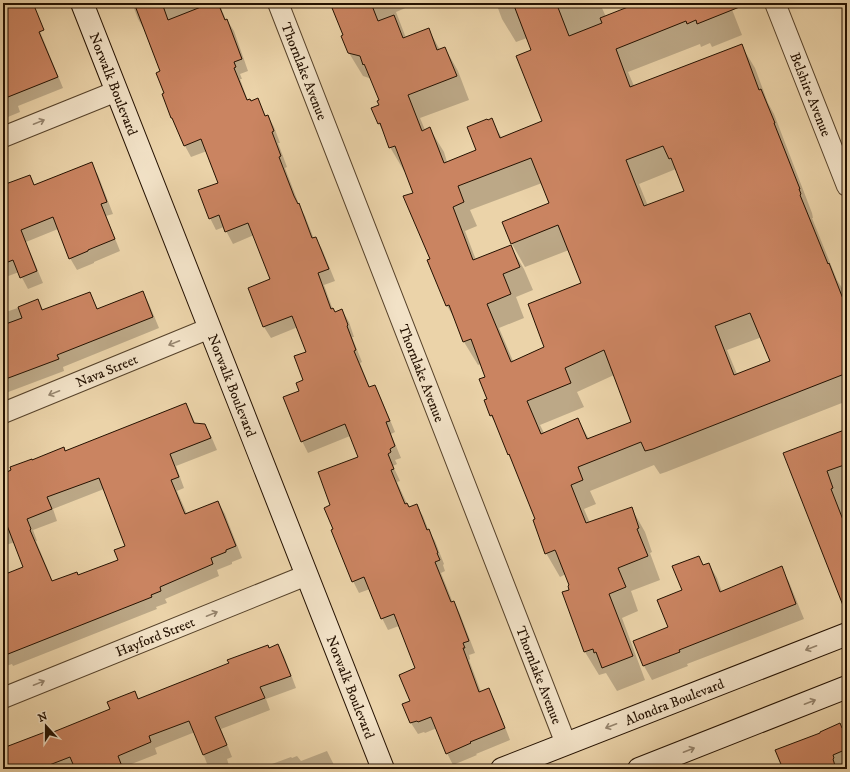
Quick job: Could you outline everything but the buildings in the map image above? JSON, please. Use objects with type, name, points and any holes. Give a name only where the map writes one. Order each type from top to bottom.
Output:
[{"type":"street","name":"Norwalk Boulevard","points":[[82,3],[382,769]]},
{"type":"street","name":"Thornlake Avenue","points":[[278,3],[566,744]]},
{"type":"street","name":"Belshire Avenue","points":[[775,3],[847,186]]},
{"type":"street","points":[[3,137],[117,91]]},
{"type":"street","name":"Nava Street","points":[[3,413],[210,328]]},
{"type":"street","name":"Hayford Street","points":[[3,698],[307,575]]},
{"type":"street","name":"Alondra Boulevard","points":[[502,769],[847,634]]},
{"type":"street","points":[[639,769],[847,687]]}]
